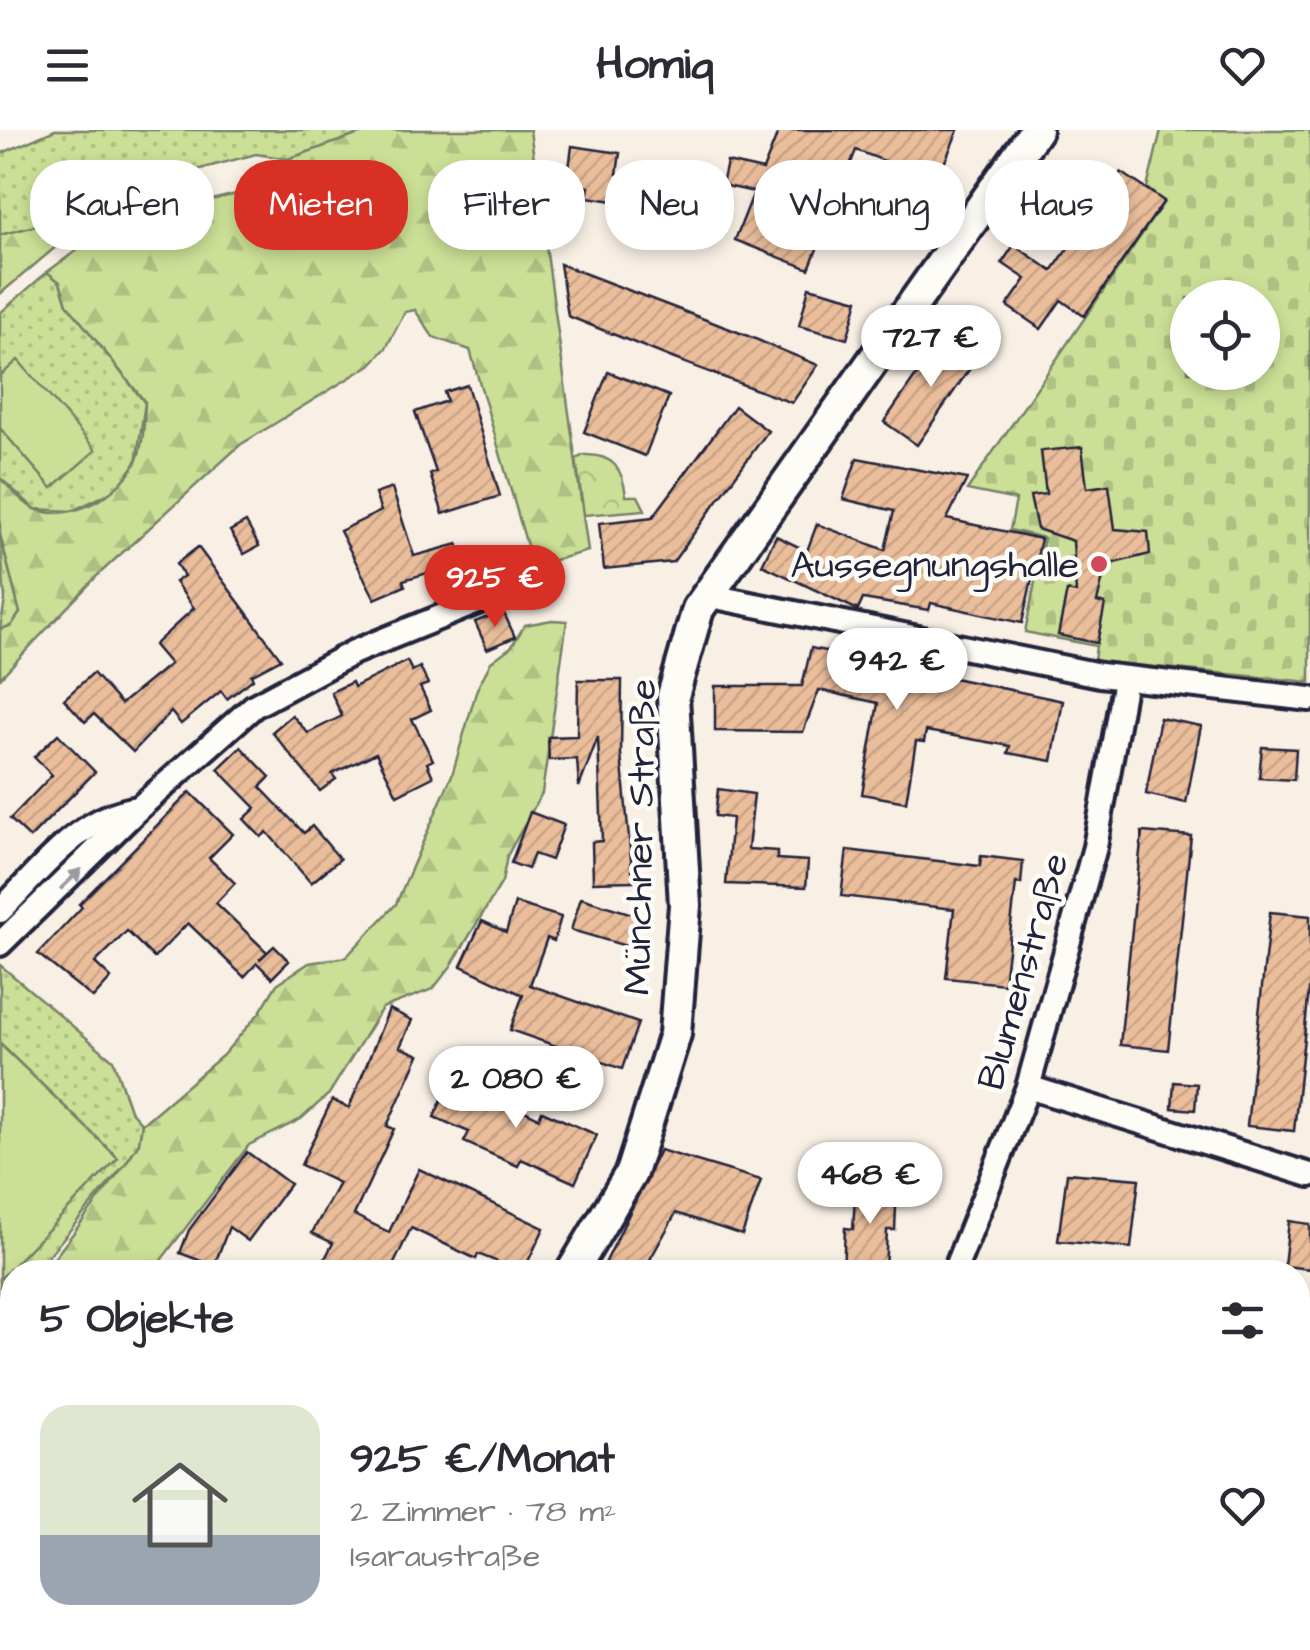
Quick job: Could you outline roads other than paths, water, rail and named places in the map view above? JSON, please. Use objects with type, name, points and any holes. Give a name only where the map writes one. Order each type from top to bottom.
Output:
[{"type":"main road","name":"Münchner Straße","points":[[579,1260],[630,1173],[675,1034],[685,905],[673,696],[706,595],[1036,130]]},
{"type":"street","points":[[706,595],[1125,680],[1310,699]]},
{"type":"street","points":[[0,944],[139,808],[254,706],[354,652],[487,598]]},
{"type":"street","name":"Blumenstraße","points":[[959,1260],[1028,1087],[1094,847],[1125,680]]},
{"type":"street","points":[[0,911],[79,832],[114,812],[139,808]]},
{"type":"street","points":[[1028,1087],[1310,1175]]},
{"type":"place","name":"Aussegnungshalle","points":[[1099,564]]}]
